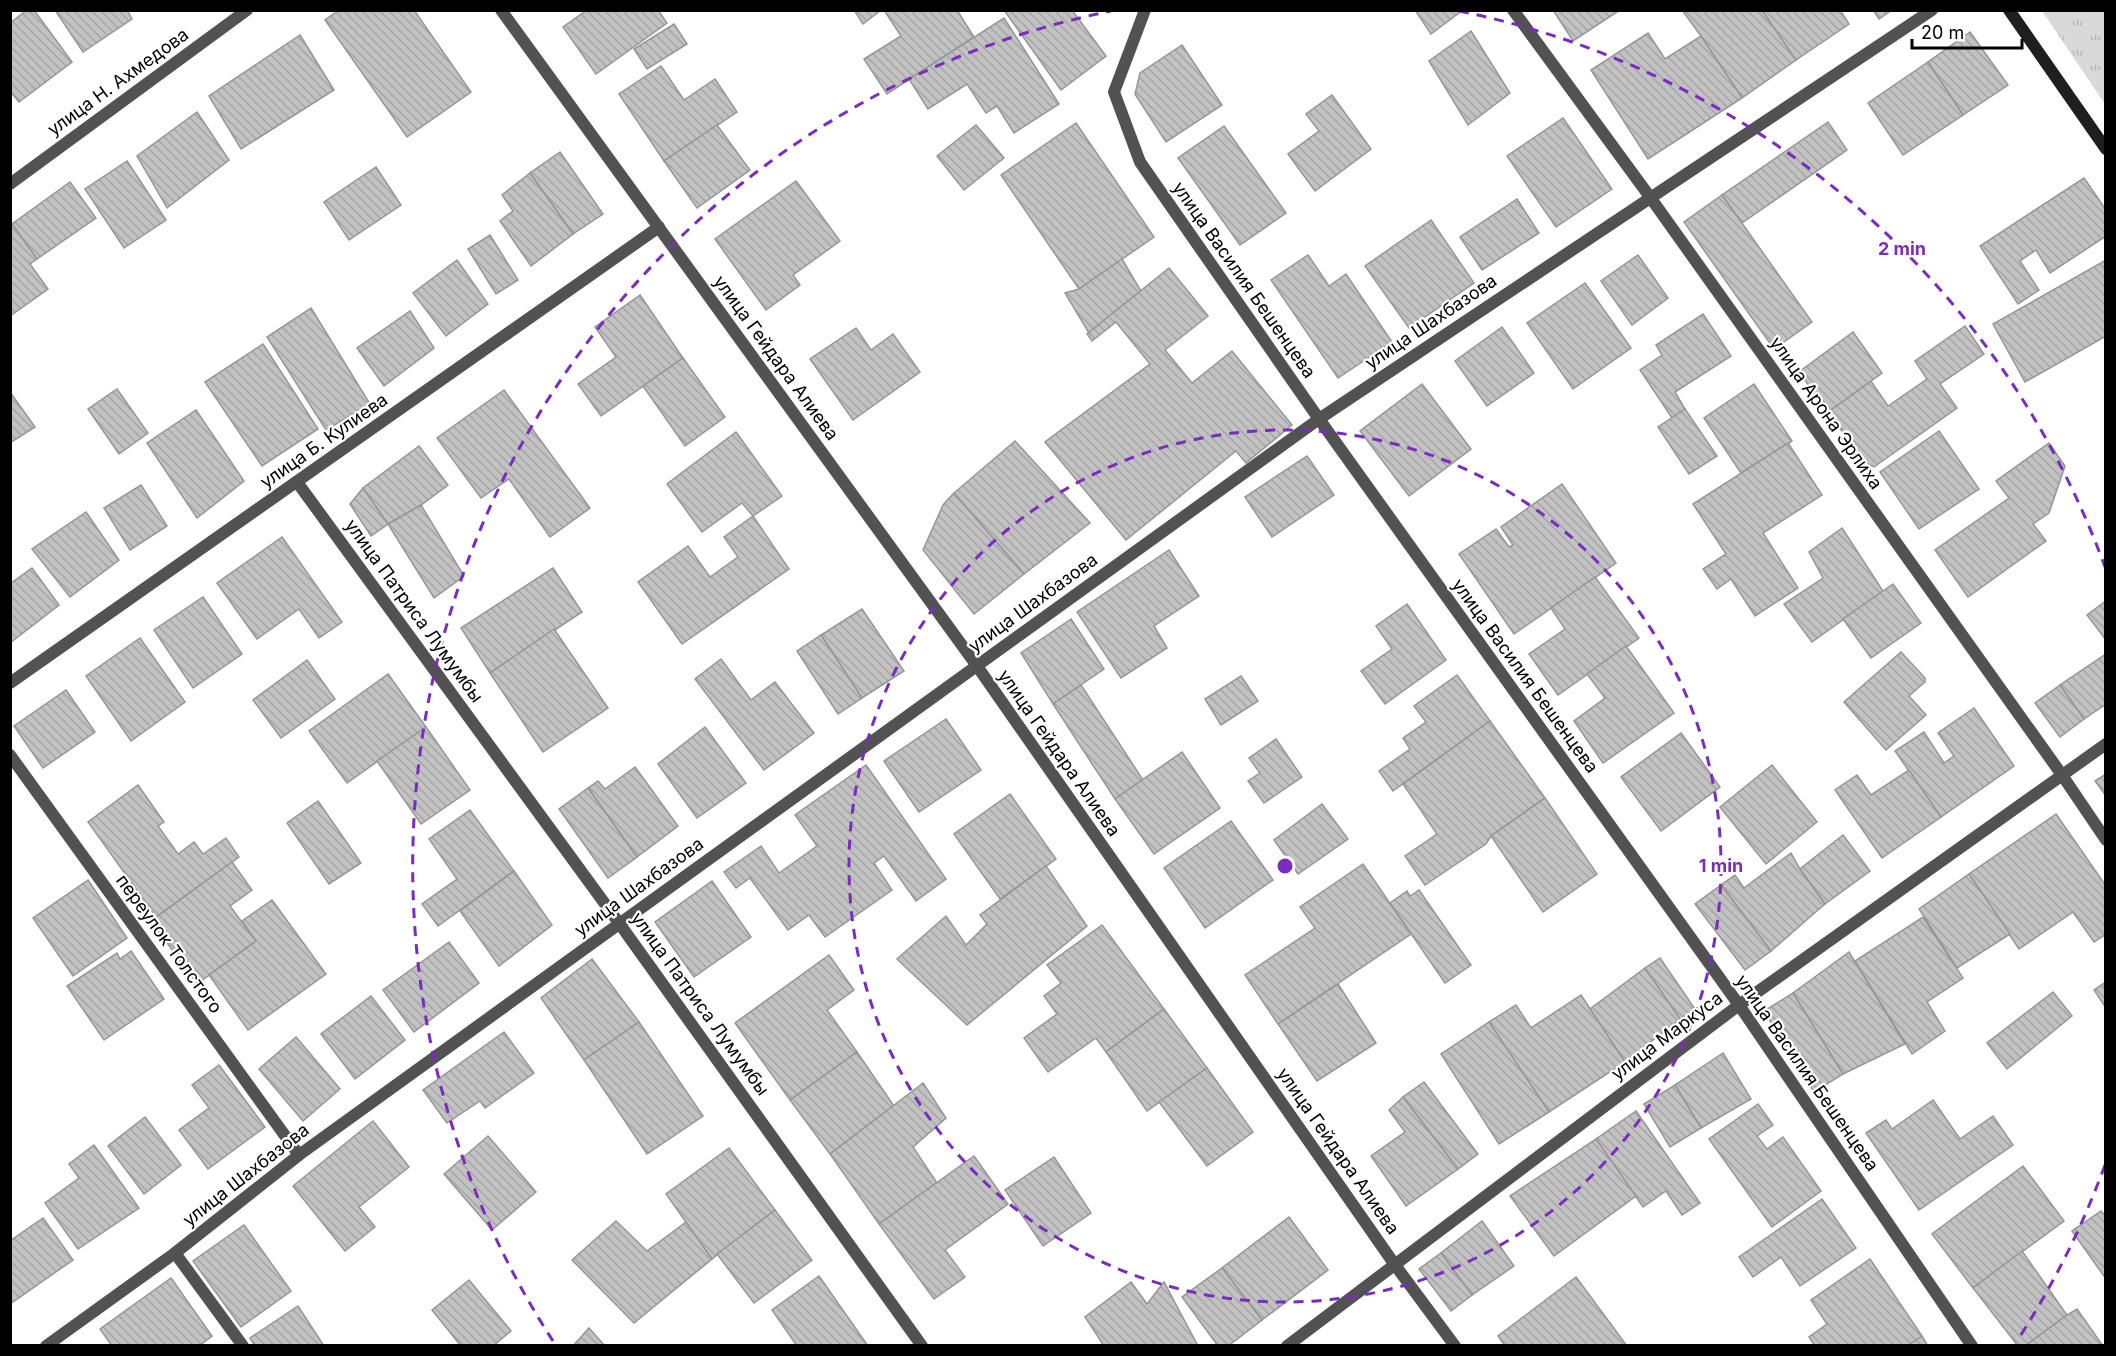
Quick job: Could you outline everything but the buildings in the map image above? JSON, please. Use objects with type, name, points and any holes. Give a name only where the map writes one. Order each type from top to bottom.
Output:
[{"type":"street","name":"улица Н. Ахмедова","points":[[10,184],[247,10]]},
{"type":"street","name":"улица Гейдара Алиева","points":[[501,10],[977,666],[1395,1265],[1455,1346]]},
{"type":"street","name":"улица Василия Бешенцева","points":[[1144,10],[1114,92],[1140,162],[1319,419],[1739,1005],[1972,1346]]},
{"type":"street","name":"улица Арона Эрлиха","points":[[1513,10],[1650,198],[2106,840]]},
{"type":"street","name":"улица Шахбазова","points":[[46,1346],[175,1253],[299,1155],[1319,419],[1932,10]]},
{"type":"street","points":[[2009,10],[2106,149]]},
{"type":"street","name":"улица Б. Кулиева","points":[[10,683],[659,228]]},
{"type":"street","name":"улица Патриса Лумумбы","points":[[297,482],[619,923],[922,1346]]},
{"type":"street","name":"улица Маркуса","points":[[1287,1346],[1739,1005],[2106,744]]},
{"type":"street","name":"переулок Толстого","points":[[10,755],[299,1155]]},
{"type":"street","points":[[175,1253],[243,1346]]},
{"type":"green space","points":[[2042,11],[2105,11],[2105,104]]}]
